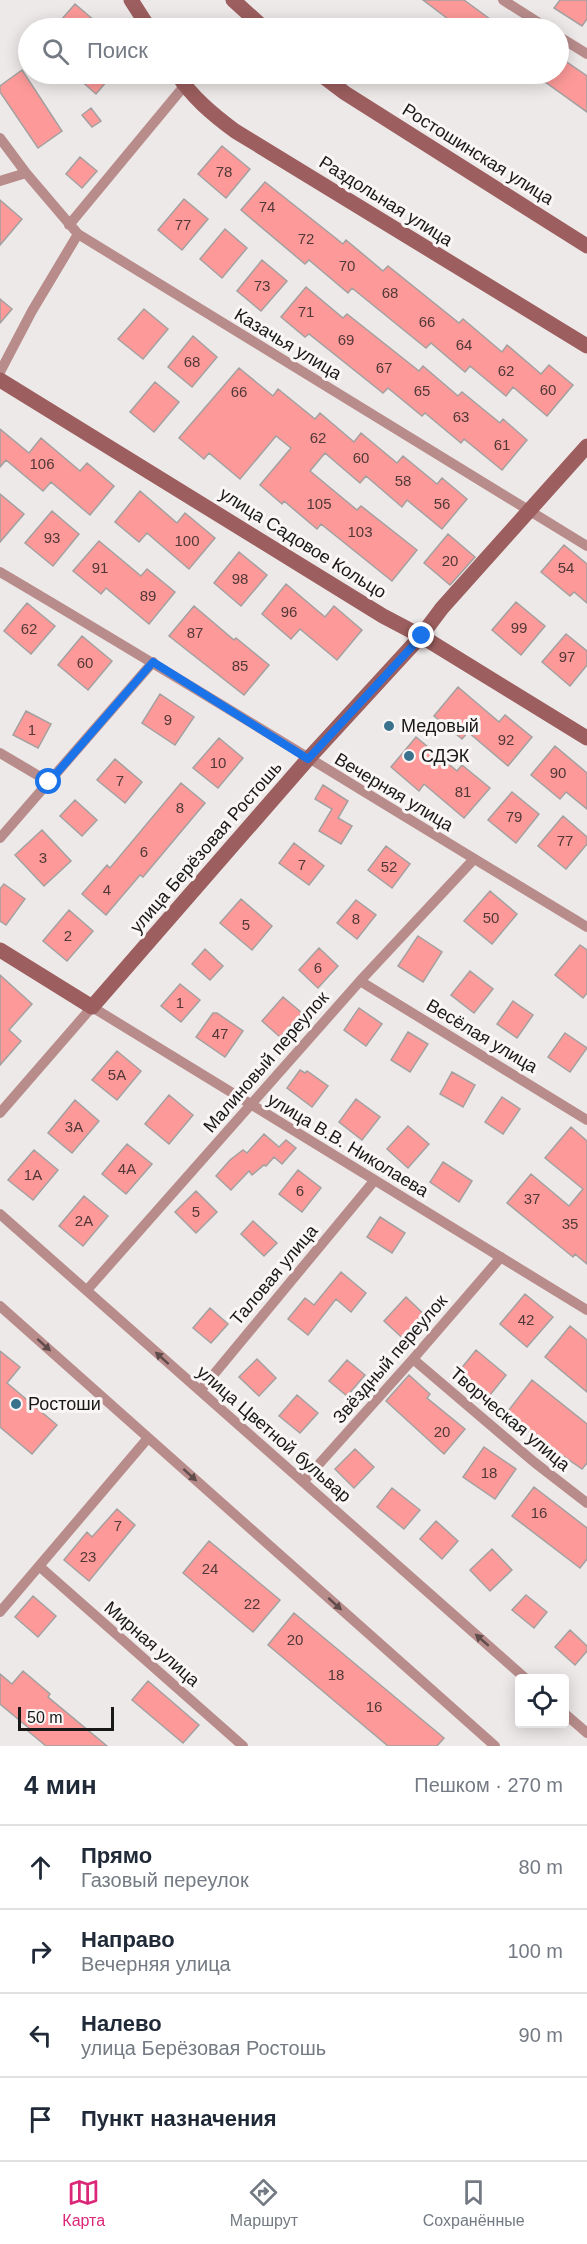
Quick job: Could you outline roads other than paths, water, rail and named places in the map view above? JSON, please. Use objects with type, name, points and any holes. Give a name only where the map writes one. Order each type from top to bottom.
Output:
[{"type":"street","points":[[131,0],[143,18]]},
{"type":"street","points":[[233,0],[253,18]]},
{"type":"street","points":[[503,0],[531,18]]},
{"type":"street","points":[[569,43],[587,54]]},
{"type":"street","points":[[69,225],[178,84]]},
{"type":"street","name":"Раздольная улица","points":[[185,84],[209,111],[235,131],[587,346]]},
{"type":"street","name":"Ростошинская улица","points":[[335,84],[587,246]]},
{"type":"street","name":"Казачья улица","points":[[0,138],[26,173],[78,234],[587,546]]},
{"type":"street","points":[[0,181],[26,173]]},
{"type":"street","points":[[0,372],[32,311],[78,234]]},
{"type":"street","name":"улица Садовое Кольцо","points":[[0,380],[587,738]]},
{"type":"street","name":"улица Берёзовая Ростошь","points":[[0,1113],[308,759],[422,636],[442,608],[587,446]]},
{"type":"street","name":"Вечерняя улица","points":[[0,572],[153,662],[308,759],[587,927]]},
{"type":"street","points":[[0,838],[153,662]]},
{"type":"street","points":[[0,753],[49,782]]},
{"type":"street","name":"Малиновый переулок","points":[[87,1290],[360,981],[474,859]]},
{"type":"street","points":[[0,950],[92,1008]]},
{"type":"street","name":"Весёлая улица","points":[[360,981],[587,1120]]},
{"type":"street","name":"улица В.В. Николаева","points":[[92,1008],[587,1310]]},
{"type":"street","name":"Таловая улица","points":[[200,1391],[374,1181]]},
{"type":"street","name":"улица Цветной бульвар","points":[[0,1214],[520,1674]]},
{"type":"street","name":"Звёздный переулок","points":[[303,1482],[501,1257]]},
{"type":"street","points":[[0,1306],[495,1746]]},
{"type":"street","name":"Творческая улица","points":[[413,1359],[534,1462],[587,1503]]},
{"type":"street","points":[[0,1612],[148,1438]]},
{"type":"street","name":"Мирная улица","points":[[39,1566],[243,1746]]},
{"type":"street","points":[[569,1717],[587,1733]]},
{"type":"place","name":"Медовый","points":[[389,726]]},
{"type":"place","name":"СДЭК","points":[[409,756]]},
{"type":"place","name":"Ростоши","points":[[16,1404]]}]
